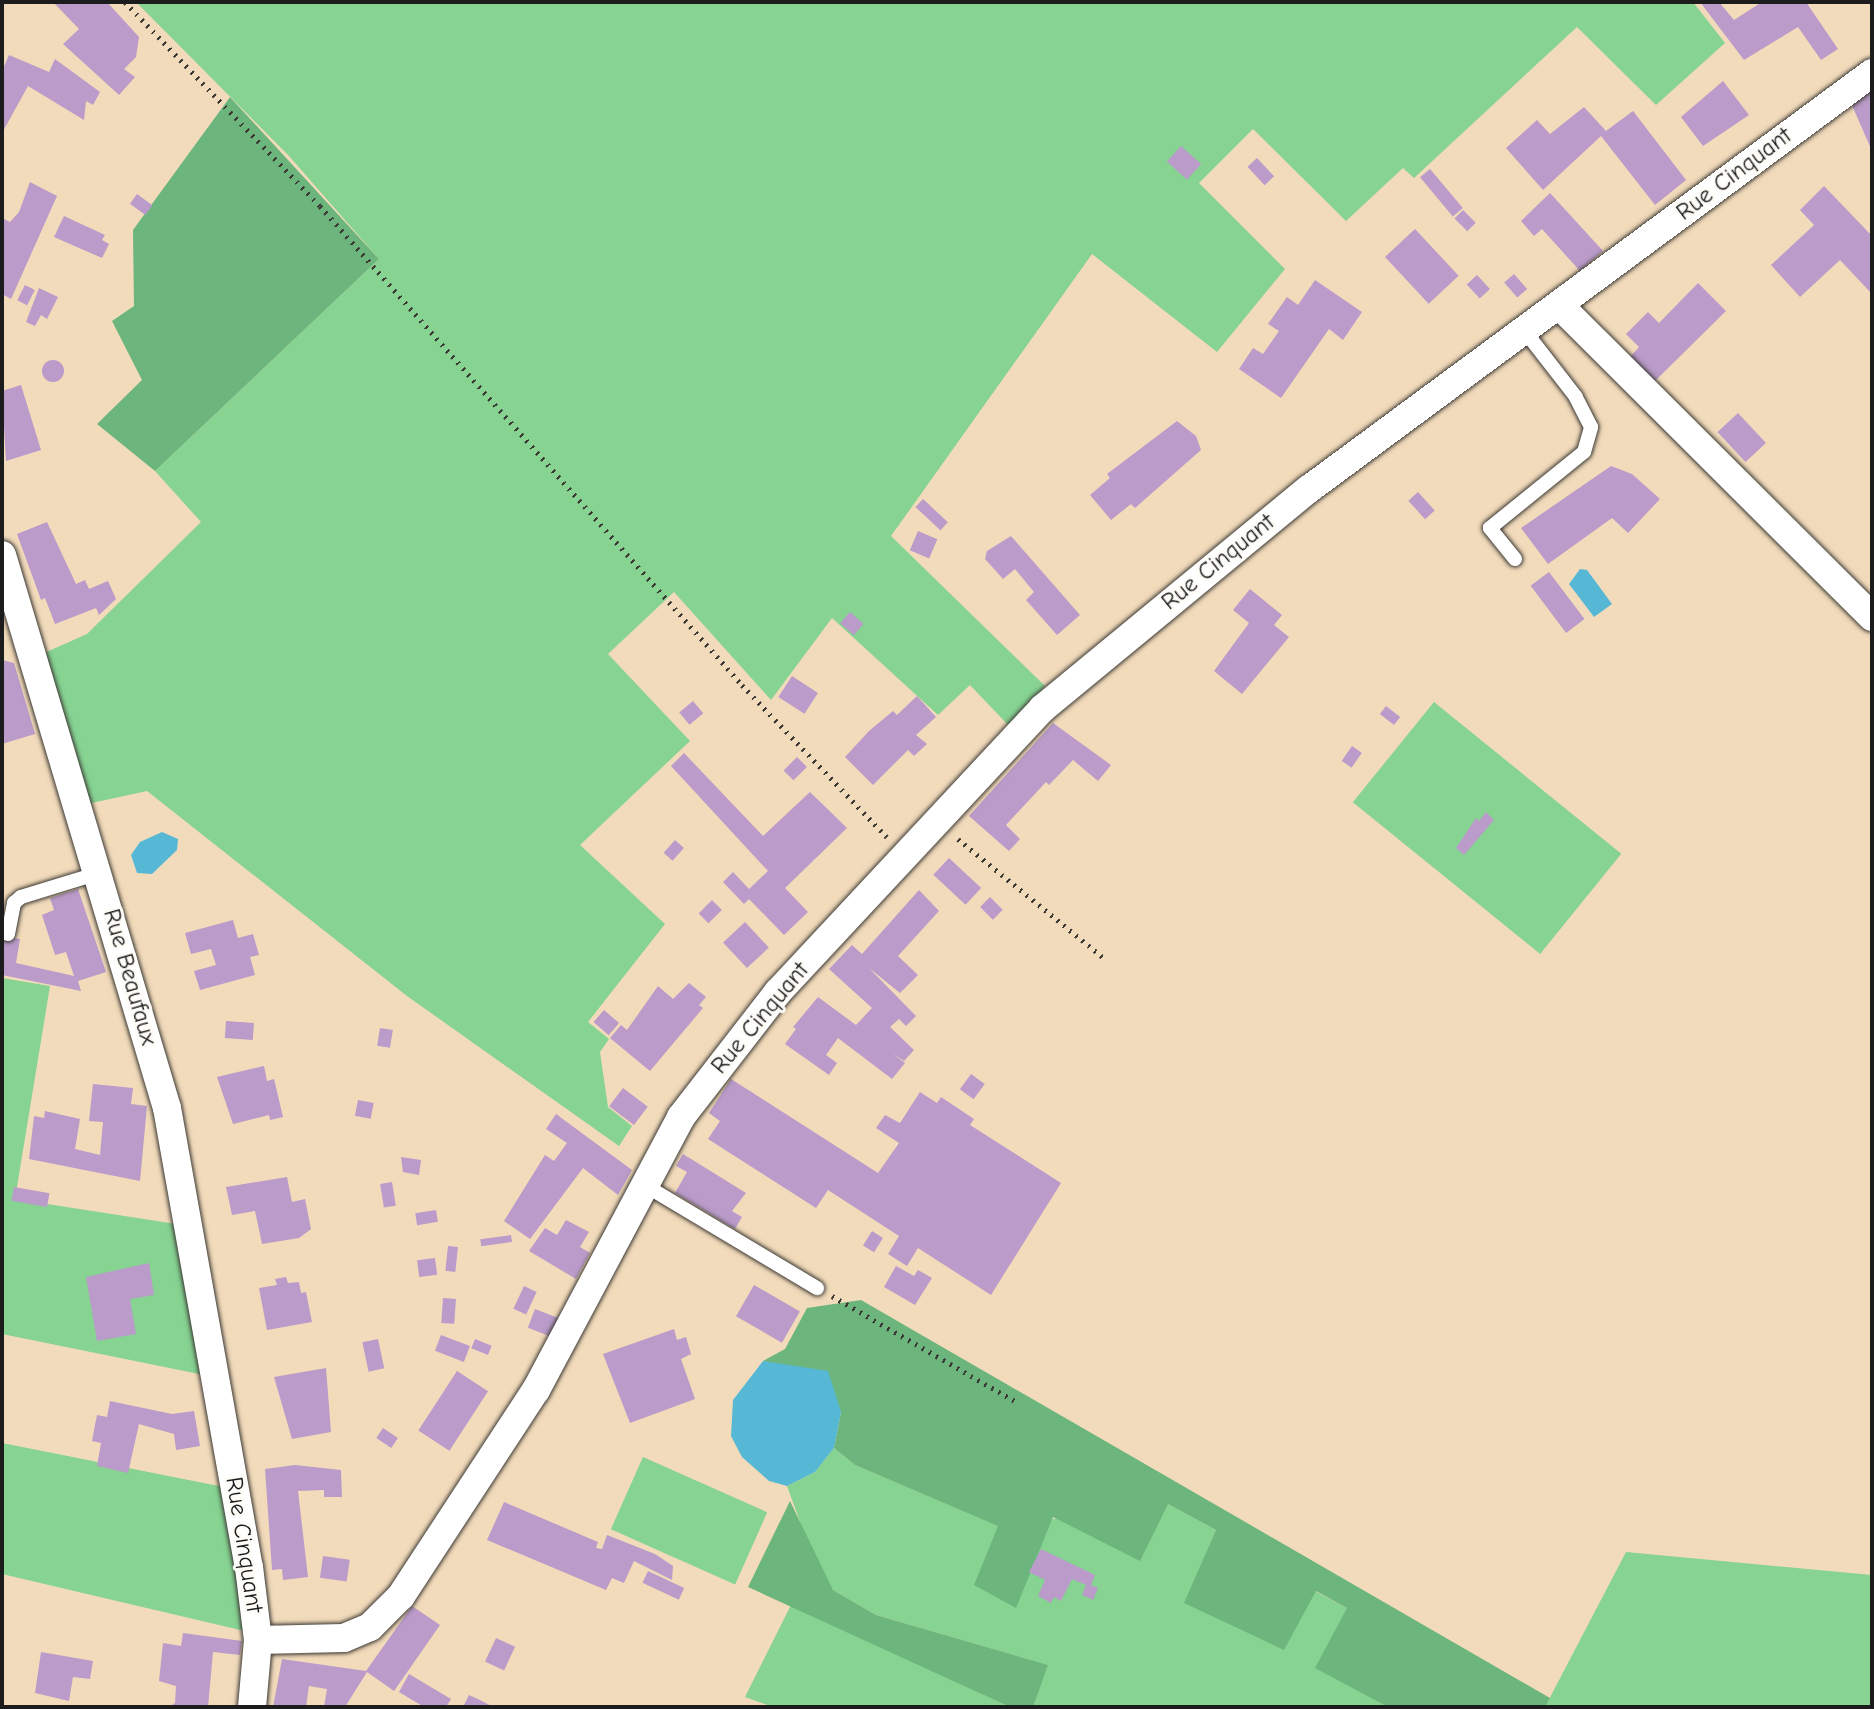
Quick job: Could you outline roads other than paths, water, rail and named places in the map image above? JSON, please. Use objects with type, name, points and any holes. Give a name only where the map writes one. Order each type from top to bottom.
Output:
[{"type":"street","name":"Rue Cinquant","points":[[221,1408],[258,1640],[344,1638],[370,1627],[401,1596],[510,1436],[681,1117],[730,1049],[1043,708],[1125,636],[1309,489],[1872,73]]},
{"type":"street","points":[[1559,305],[1872,617]]},
{"type":"street","name":"Rue Beaufaux","points":[[2,555],[167,1108],[221,1408]]},
{"type":"street","points":[[252,1707],[258,1640]]},
{"type":"lane","points":[[1515,559],[1490,528],[1584,452],[1591,427],[1576,397],[1524,330]]},
{"type":"lane","points":[[8,934],[14,903],[21,897],[99,873]]},
{"type":"lane","points":[[643,1184],[817,1288]]},
{"type":"water","points":[[1580,569],[1587,570],[1612,604],[1594,617],[1569,584]]},
{"type":"water","points":[[162,832],[178,839],[177,850],[152,874],[137,873],[131,855],[140,842]]},
{"type":"water","points":[[763,1361],[828,1371],[841,1412],[834,1448],[815,1472],[787,1486],[769,1481],[742,1457],[731,1436],[733,1400]]}]
